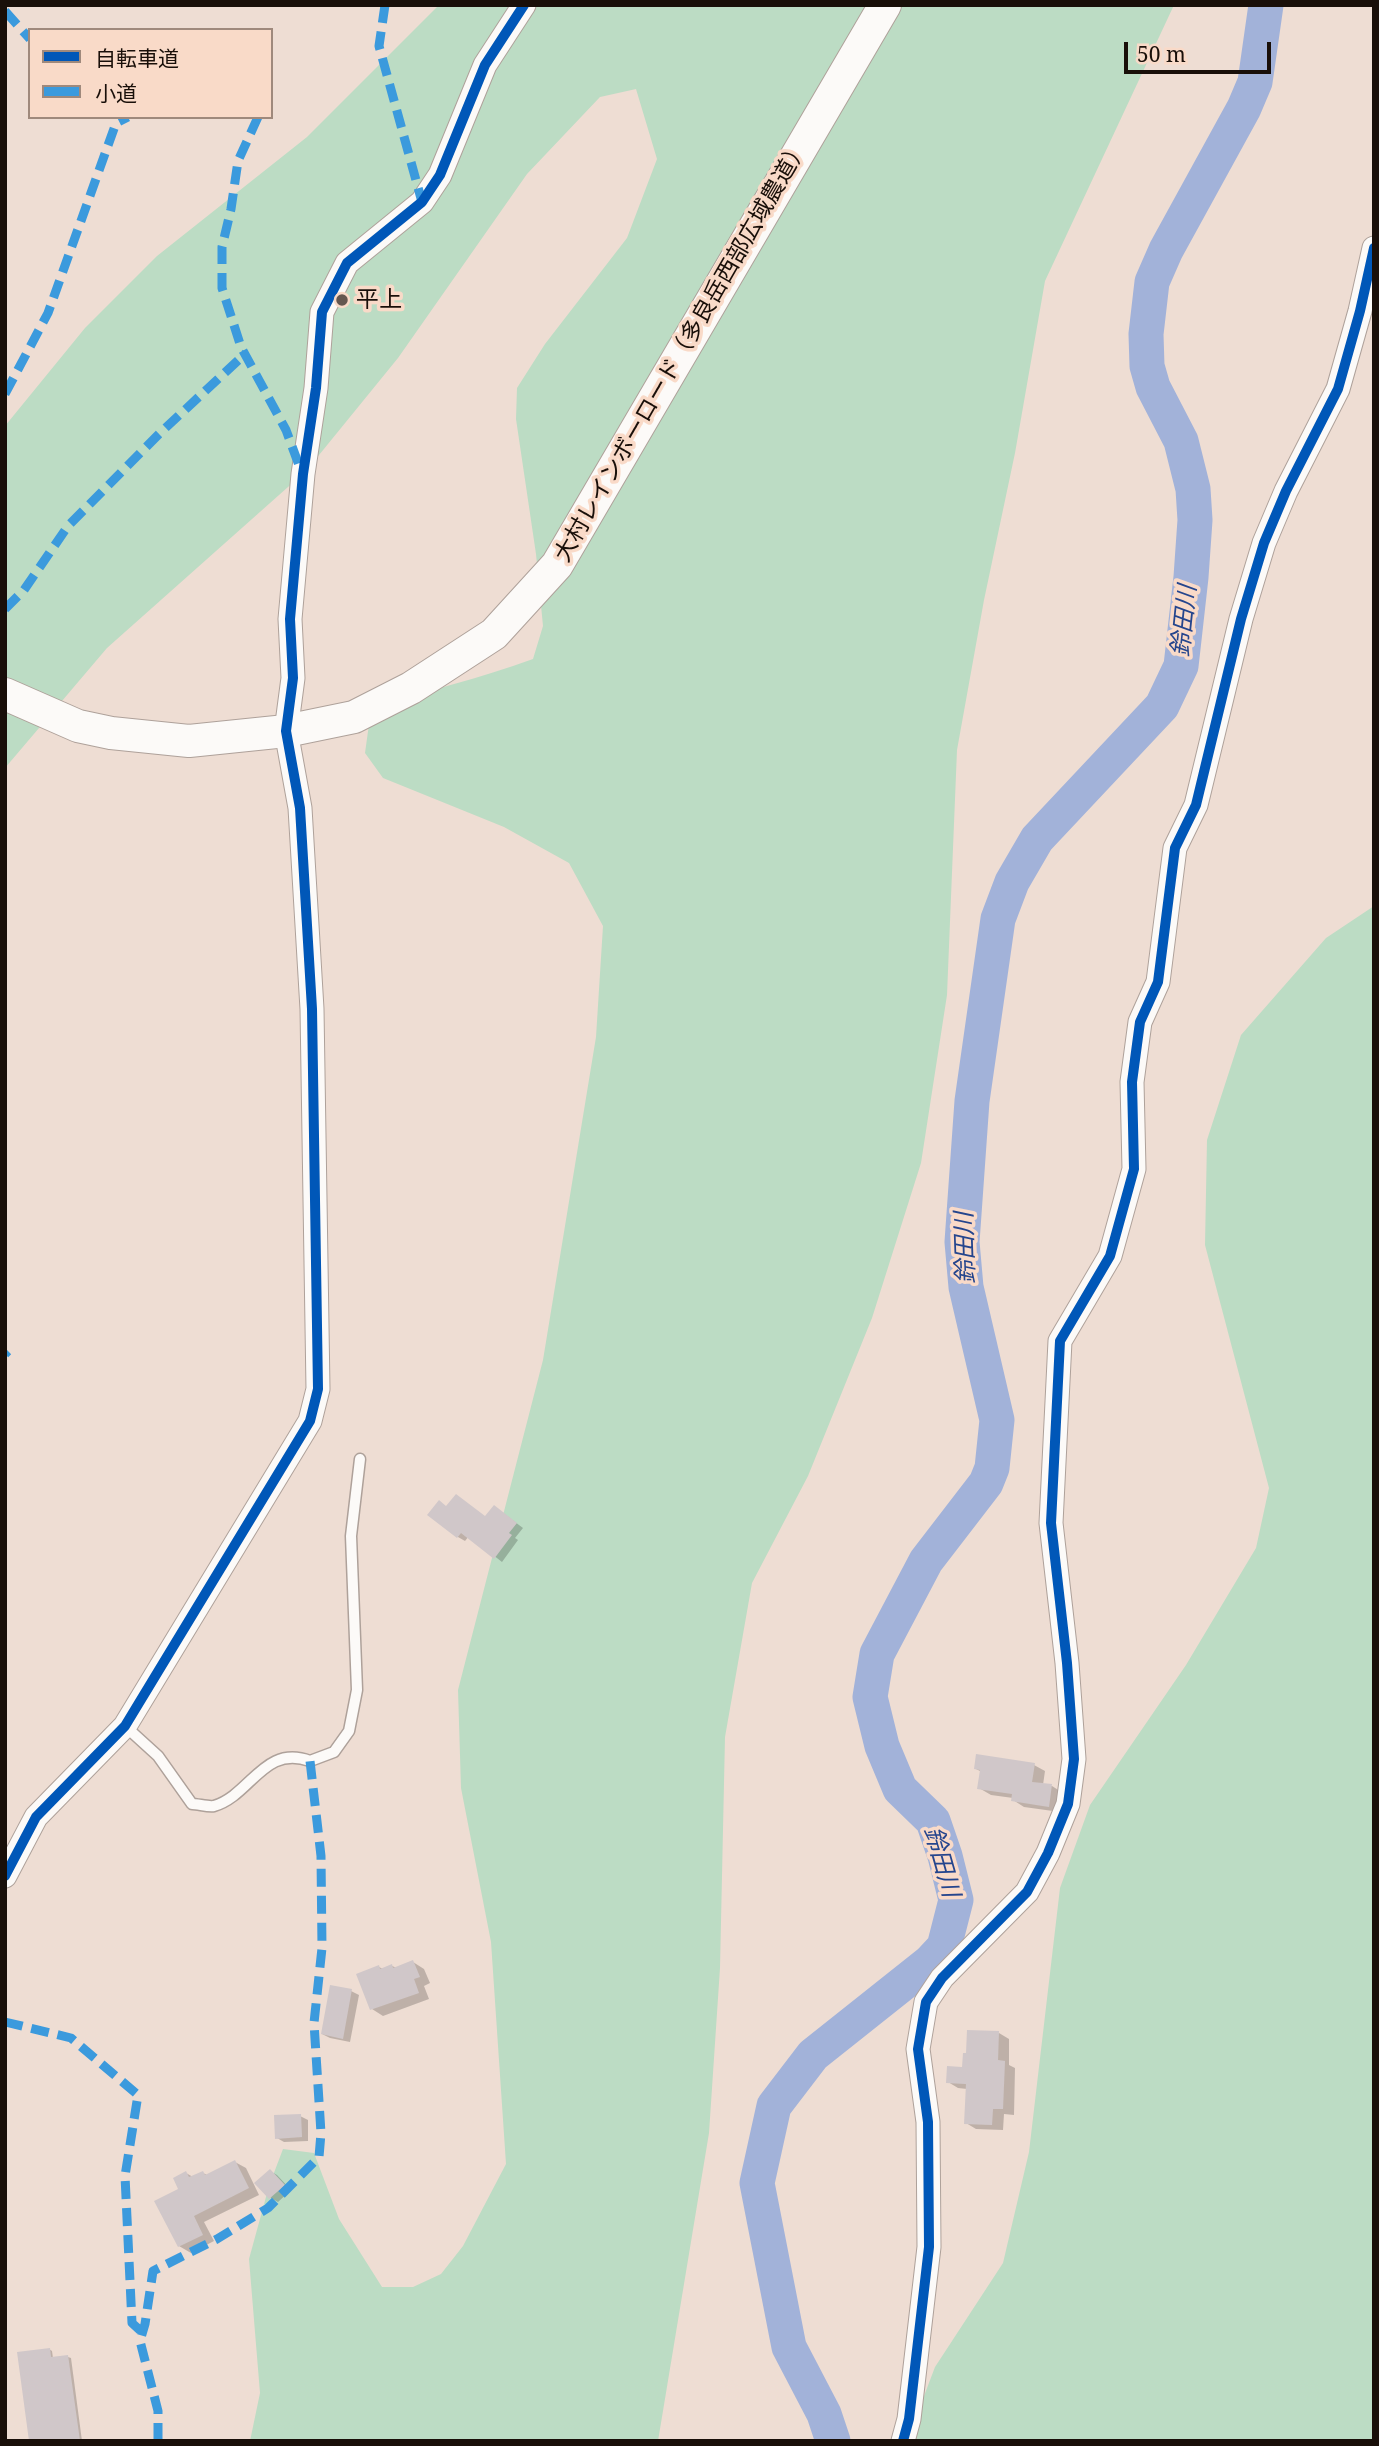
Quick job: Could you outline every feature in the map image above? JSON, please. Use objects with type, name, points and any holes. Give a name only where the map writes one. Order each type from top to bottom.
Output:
[{"type":"street","points":[[5,1876],[36,1817],[125,1726],[310,1421],[318,1390],[312,1009],[300,808],[286,731],[293,678],[290,619],[301,488],[316,388],[322,312],[347,263],[422,202],[440,175],[485,65],[524,5]]},
{"type":"street","name":"大村レインボーロード（多良岳西部広域農道）","points":[[5,694],[78,726],[111,733],[189,741],[286,731],[354,717],[411,688],[494,634],[557,565],[886,5]]},
{"type":"street","points":[[903,2441],[909,2419],[929,2247],[928,2122],[918,2049],[926,2002],[942,1978],[1027,1892],[1048,1853],[1068,1804],[1074,1759],[1067,1663],[1051,1523],[1060,1340],[1110,1256],[1134,1169],[1132,1082],[1140,1022],[1158,982],[1175,848],[1196,805],[1241,619],[1264,543],[1338,389],[1374,248]]},
{"type":"lane","points":[[125,1726],[158,1756],[192,1804],[213,1807],[234,1795],[277,1759],[299,1757],[310,1760],[334,1752],[349,1731],[357,1690],[351,1536],[360,1459]]},
{"type":"green space","points":[[439,5],[1174,5],[1045,281],[1015,453],[984,600],[957,750],[947,995],[921,1163],[872,1318],[808,1476],[752,1583],[725,1737],[720,1968],[709,2133],[658,2441],[250,2441],[260,2393],[249,2259],[269,2186],[283,2149],[314,2153],[339,2219],[382,2287],[413,2287],[441,2274],[463,2246],[506,2164],[491,1942],[461,1788],[458,1690],[543,1360],[596,1037],[603,926],[569,863],[504,827],[383,778],[365,753],[371,710],[533,659],[543,626],[536,554],[516,419],[517,388],[545,344],[627,238],[657,159],[636,89],[600,97],[527,174],[398,358],[306,471],[107,648],[5,768],[5,426],[85,328],[157,256],[307,137]]},
{"type":"green space","points":[[1374,906],[1374,2441],[907,2441],[935,2367],[1003,2263],[1029,2152],[1060,1888],[1090,1805],[1186,1665],[1256,1548],[1269,1488],[1205,1245],[1207,1140],[1241,1035],[1326,938]]},
{"type":"building","points":[[456,1494],[485,1516],[494,1505],[517,1523],[509,1533],[512,1535],[494,1559],[461,1533],[457,1538],[427,1515],[439,1500],[446,1506]]},
{"type":"building","points":[[976,1754],[1035,1763],[1032,1782],[1052,1784],[1049,1807],[1011,1801],[1012,1794],[977,1789],[980,1770],[974,1769]]},
{"type":"building","points":[[413,1960],[420,1977],[414,1979],[419,1993],[370,2010],[356,1974],[379,1965],[380,1969],[392,1964],[393,1968]]},
{"type":"building","points":[[330,1985],[352,1989],[343,2039],[321,2034]]},
{"type":"building","points":[[967,2030],[999,2031],[998,2060],[1005,2061],[1003,2109],[993,2109],[992,2125],[964,2124],[966,2084],[946,2083],[947,2066],[962,2067]]},
{"type":"building","points":[[301,2114],[302,2137],[275,2139],[274,2115]]},
{"type":"building","points":[[235,2160],[249,2188],[194,2216],[203,2235],[178,2247],[154,2201],[178,2189],[173,2178],[186,2171],[189,2177],[203,2171],[205,2175]]},
{"type":"building","points":[[270,2169],[285,2185],[269,2199],[254,2183]]},
{"type":"building","points":[[50,2348],[51,2357],[68,2355],[80,2441],[29,2441],[17,2352]]},
{"type":"waterway","name":"鈴田川","points":[[833,2441],[824,2414],[789,2347],[757,2183],[774,2106],[813,2055],[930,1962],[944,1947],[956,1900],[933,1821],[900,1789],[882,1746],[870,1697],[877,1654],[926,1561],[986,1483],[992,1468],[997,1420],[966,1287],[962,1242],[972,1101],[998,919],[1012,882],[1037,839],[1162,706],[1181,666],[1195,520],[1193,489],[1181,441],[1153,387],[1147,366],[1146,334],[1152,282],[1166,250],[1244,108],[1255,82],[1266,5]]},
{"type":"marked path","points":[[385,5],[379,46],[422,202]]},
{"type":"marked path","points":[[5,11],[28,37]]},
{"type":"marked path","points":[[5,394],[48,313],[116,123],[124,119]]},
{"type":"marked path","points":[[257,119],[238,161],[222,247],[222,288],[241,347],[286,430],[300,468]]},
{"type":"marked path","points":[[5,609],[24,590],[68,526],[159,434],[246,353]]},
{"type":"marked path","points":[[5,1354],[8,1351]]},
{"type":"marked path","points":[[158,2441],[158,2411],[140,2341],[153,2271],[217,2239],[268,2208],[319,2157],[321,2133],[314,2023],[322,1948],[321,1856],[310,1761]]},
{"type":"marked path","points":[[5,2022],[71,2038],[138,2095],[125,2176],[132,2323],[142,2332]]},
{"type":"cycle path","points":[[5,1876],[36,1817],[125,1726],[310,1421],[318,1389],[312,1009],[300,808],[286,731],[293,678],[290,619],[303,474],[316,388],[322,312],[347,263],[422,202],[440,175],[485,65],[524,5]]},
{"type":"cycle path","points":[[903,2441],[909,2419],[929,2247],[928,2122],[918,2049],[926,2002],[942,1978],[1027,1892],[1048,1853],[1068,1804],[1074,1759],[1067,1663],[1051,1523],[1060,1341],[1110,1256],[1134,1169],[1132,1082],[1140,1022],[1158,982],[1175,848],[1196,805],[1241,619],[1264,543],[1286,491],[1338,389],[1374,248]]},
{"type":"place","name":"平上","points":[[342,300]]}]
